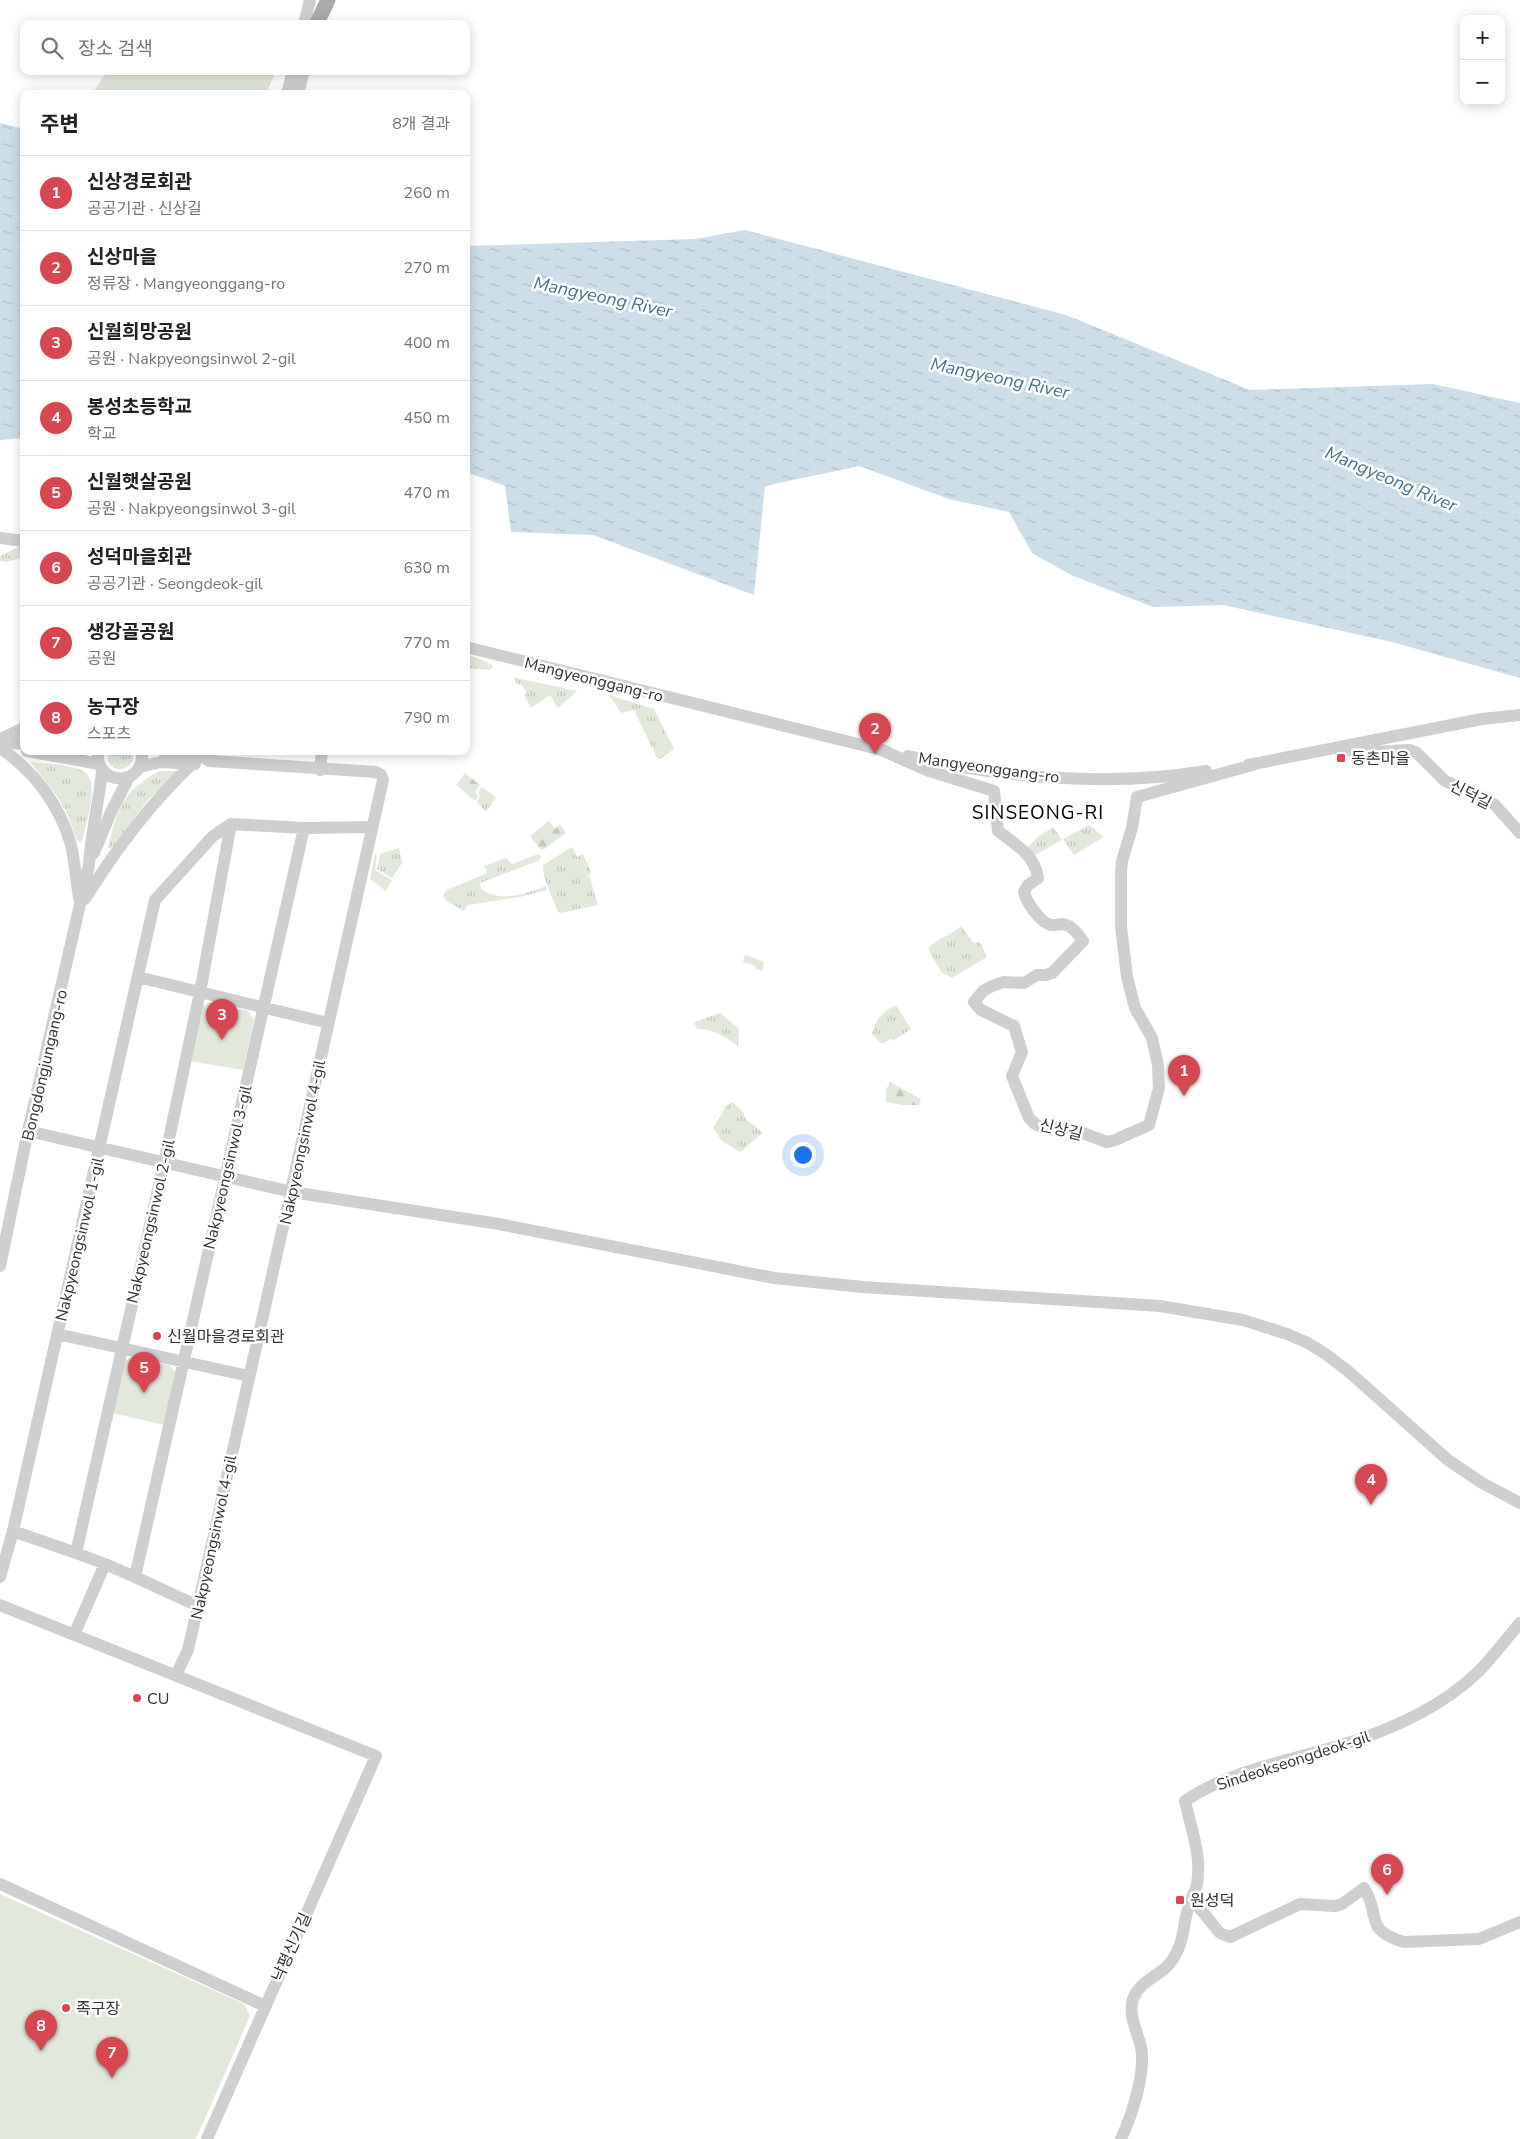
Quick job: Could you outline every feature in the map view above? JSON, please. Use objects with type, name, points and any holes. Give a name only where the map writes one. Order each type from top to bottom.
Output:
[{"type":"main road","points":[[314,20],[328,0]]},
{"type":"street","points":[[310,0],[312,20]]},
{"type":"street","points":[[313,20],[321,0]]},
{"type":"street","points":[[288,90],[292,75]]},
{"type":"street","points":[[299,90],[303,75]]},
{"type":"street","points":[[0,538],[20,540]]},
{"type":"street","name":"Mangyeonggang-ro","points":[[470,647],[918,758],[975,768],[1072,777],[1114,779],[1195,773],[1256,764],[1482,719],[1520,715]]},
{"type":"street","points":[[0,739],[20,730]]},
{"type":"street","points":[[0,747],[13,743],[20,744]]},
{"type":"street","points":[[0,747],[20,750]]},
{"type":"street","points":[[0,747],[32,774],[58,812],[71,844],[80,908]]},
{"type":"street","name":"신상길","points":[[879,749],[929,771],[994,791],[998,831],[1023,849],[1037,870],[1038,878],[1028,885],[1024,892],[1026,901],[1046,923],[1052,925],[1063,924],[1072,928],[1083,941],[1052,973],[1046,975],[1037,974],[1024,982],[1003,982],[990,986],[974,1002],[981,1010],[1014,1026],[1022,1052],[1012,1076],[1029,1118],[1035,1124],[1042,1127],[1066,1127],[1107,1142],[1149,1125],[1159,1088],[1158,1065],[1152,1038],[1136,1008],[1127,977],[1122,943],[1122,861],[1132,828],[1137,797],[1256,764]]},
{"type":"street","name":"신덕길","points":[[1334,749],[1371,752],[1410,750],[1417,753],[1444,781],[1479,795],[1495,805],[1520,834]]},
{"type":"street","points":[[52,755],[100,762],[115,778],[129,777]]},
{"type":"street","points":[[140,767],[142,755]]},
{"type":"street","points":[[320,770],[322,755]]},
{"type":"street","points":[[80,908],[128,835],[192,757]]},
{"type":"street","name":"Nakpyeongsinwol 4-gil","points":[[140,767],[192,757],[201,764],[209,761],[320,770],[376,772],[381,775],[383,780],[188,1650],[176,1675]]},
{"type":"street","name":"Bongdongjungang-ro","points":[[0,1266],[28,1131],[89,865],[91,833],[100,796],[100,762]]},
{"type":"street","name":"Bongdongjungang-ro","points":[[89,865],[111,812],[129,777],[140,767]]},
{"type":"street","points":[[231,824],[304,828],[372,827]]},
{"type":"street","name":"Nakpyeongsinwol 1-gil","points":[[0,1577],[13,1531],[154,900],[213,836],[231,824]]},
{"type":"street","name":"Nakpyeongsinwol 2-gil","points":[[76,1552],[164,1162],[200,992],[231,824]]},
{"type":"street","name":"Nakpyeongsinwol 3-gil","points":[[135,1577],[304,828]]},
{"type":"street","points":[[138,977],[328,1023]]},
{"type":"street","points":[[28,1131],[292,1192],[499,1224],[774,1278],[863,1287],[1160,1306],[1243,1320],[1287,1334],[1308,1343],[1327,1355],[1348,1370],[1448,1460],[1482,1483],[1520,1504]]},
{"type":"street","points":[[57,1334],[249,1376]]},
{"type":"street","points":[[13,1531],[76,1552],[198,1606]]},
{"type":"street","points":[[74,1635],[105,1564]]},
{"type":"street","points":[[0,1606],[176,1675]]},
{"type":"street","name":"Sindeokseongdeok-gil","points":[[1121,2139],[1134,2107],[1140,2068],[1141,2048],[1132,2016],[1134,1998],[1139,1988],[1147,1980],[1166,1968],[1173,1960],[1183,1938],[1187,1912],[1196,1886],[1199,1870],[1198,1853],[1185,1801],[1196,1794],[1247,1772],[1372,1735],[1423,1712],[1465,1684],[1479,1671],[1520,1622]]},
{"type":"street","name":"낙평신기길","points":[[176,1675],[376,1756],[207,2139]]},
{"type":"street","points":[[0,1884],[265,2006]]},
{"type":"street","points":[[1192,1899],[1220,1933],[1230,1937],[1300,1904],[1335,1906],[1342,1904],[1364,1888],[1371,1899],[1373,1922],[1377,1928],[1388,1936],[1404,1942],[1479,1939],[1520,1922]]},
{"type":"green space","points":[[104,75],[274,75],[268,90],[95,90]]},
{"type":"green space","points":[[20,546],[20,558],[7,562],[0,561],[0,556]]},
{"type":"green space","points":[[470,656],[492,665],[493,668],[489,670],[470,668]]},
{"type":"green space","points":[[514,678],[577,691],[558,708],[550,695],[531,708],[524,695],[527,693],[521,684],[518,685]]},
{"type":"green space","points":[[609,695],[654,709],[674,749],[660,759],[657,758],[634,710],[621,713]]},
{"type":"green space","points":[[108,755],[133,755],[133,760],[124,769],[114,768],[108,762]]},
{"type":"green space","points":[[30,762],[69,766],[87,774],[91,781],[91,801],[83,839],[80,842],[77,841],[68,815],[57,796]]},
{"type":"green space","points":[[159,771],[178,771],[147,801],[112,848],[108,848],[123,802],[137,786]]},
{"type":"green space","points":[[465,773],[480,785],[475,792],[478,796],[475,801],[456,785]]},
{"type":"green space","points":[[482,787],[496,797],[486,812],[477,802],[480,796],[478,793]]},
{"type":"green space","points":[[549,821],[555,829],[560,824],[566,833],[543,850],[540,849],[530,836]]},
{"type":"green space","points":[[1089,825],[1104,837],[1074,855],[1063,839]]},
{"type":"green space","points":[[1053,827],[1062,840],[1033,856],[1027,848],[1039,836]]},
{"type":"green space","points":[[572,847],[577,857],[583,854],[591,872],[589,875],[598,905],[561,913],[558,912],[544,877],[543,865]]},
{"type":"green space","points":[[399,848],[402,863],[392,878],[377,869],[380,854]]},
{"type":"green space","points":[[375,853],[377,855],[375,870],[392,880],[386,891],[370,879]]},
{"type":"green space","points":[[538,854],[541,856],[540,860],[480,883],[481,889],[497,896],[513,896],[546,886],[547,890],[520,897],[468,905],[464,911],[445,900],[444,895],[447,890],[487,873],[484,866],[506,858],[512,864]]},
{"type":"green space","points":[[961,926],[974,943],[980,942],[987,957],[952,978],[941,972],[928,948]]},
{"type":"green space","points":[[745,955],[764,962],[762,971],[755,968],[756,966],[743,962]]},
{"type":"green space","points":[[210,1002],[248,1011],[254,1019],[243,1070],[190,1061],[201,1008]]},
{"type":"green space","points":[[896,1005],[911,1029],[894,1040],[891,1039],[882,1044],[872,1034],[873,1029],[880,1016]]},
{"type":"green space","points":[[720,1013],[739,1029],[738,1046],[714,1032],[697,1029],[694,1022]]},
{"type":"green space","points":[[890,1082],[921,1099],[919,1105],[902,1105],[886,1102],[886,1090]]},
{"type":"green space","points":[[733,1102],[744,1113],[745,1118],[763,1133],[740,1152],[722,1141],[713,1128],[727,1105]]},
{"type":"green space","points":[[131,1357],[169,1365],[176,1372],[164,1425],[112,1413],[125,1361]]},
{"type":"green space","points":[[0,1894],[244,2004],[250,2016],[196,2139],[0,2139]]},
{"type":"water","points":[[0,123],[20,128],[20,438],[0,440]]},
{"type":"water","name":"Mangyeong River","points":[[745,230],[1066,315],[1250,390],[1433,384],[1520,403],[1520,678],[1392,642],[1223,605],[1153,607],[1071,575],[1032,553],[1009,512],[949,499],[859,466],[765,486],[754,595],[593,535],[511,532],[505,486],[470,473],[470,246],[695,239]]},
{"type":"place","name":"신상마을","points":[[875,754]]},
{"type":"place","name":"동촌마을","points":[[1341,758]]},
{"type":"place","name":"신월희망공원","points":[[222,1040]]},
{"type":"place","name":"신상경로회관","points":[[1184,1096]]},
{"type":"place","name":"신월마을경로회관","points":[[157,1336]]},
{"type":"place","name":"신월햇살공원","points":[[144,1393]]},
{"type":"place","name":"봉성초등학교","points":[[1371,1505]]},
{"type":"place","name":"CU","points":[[137,1698]]},
{"type":"place","name":"성덕마을회관","points":[[1387,1895]]},
{"type":"place","name":"원성덕","points":[[1180,1900]]},
{"type":"place","name":"족구장","points":[[66,2008]]},
{"type":"place","name":"농구장","points":[[41,2051]]},
{"type":"place","name":"생강골공원","points":[[112,2078]]},
{"type":"district","name":"SINSEONG-RI","points":[[1038,812]]}]
